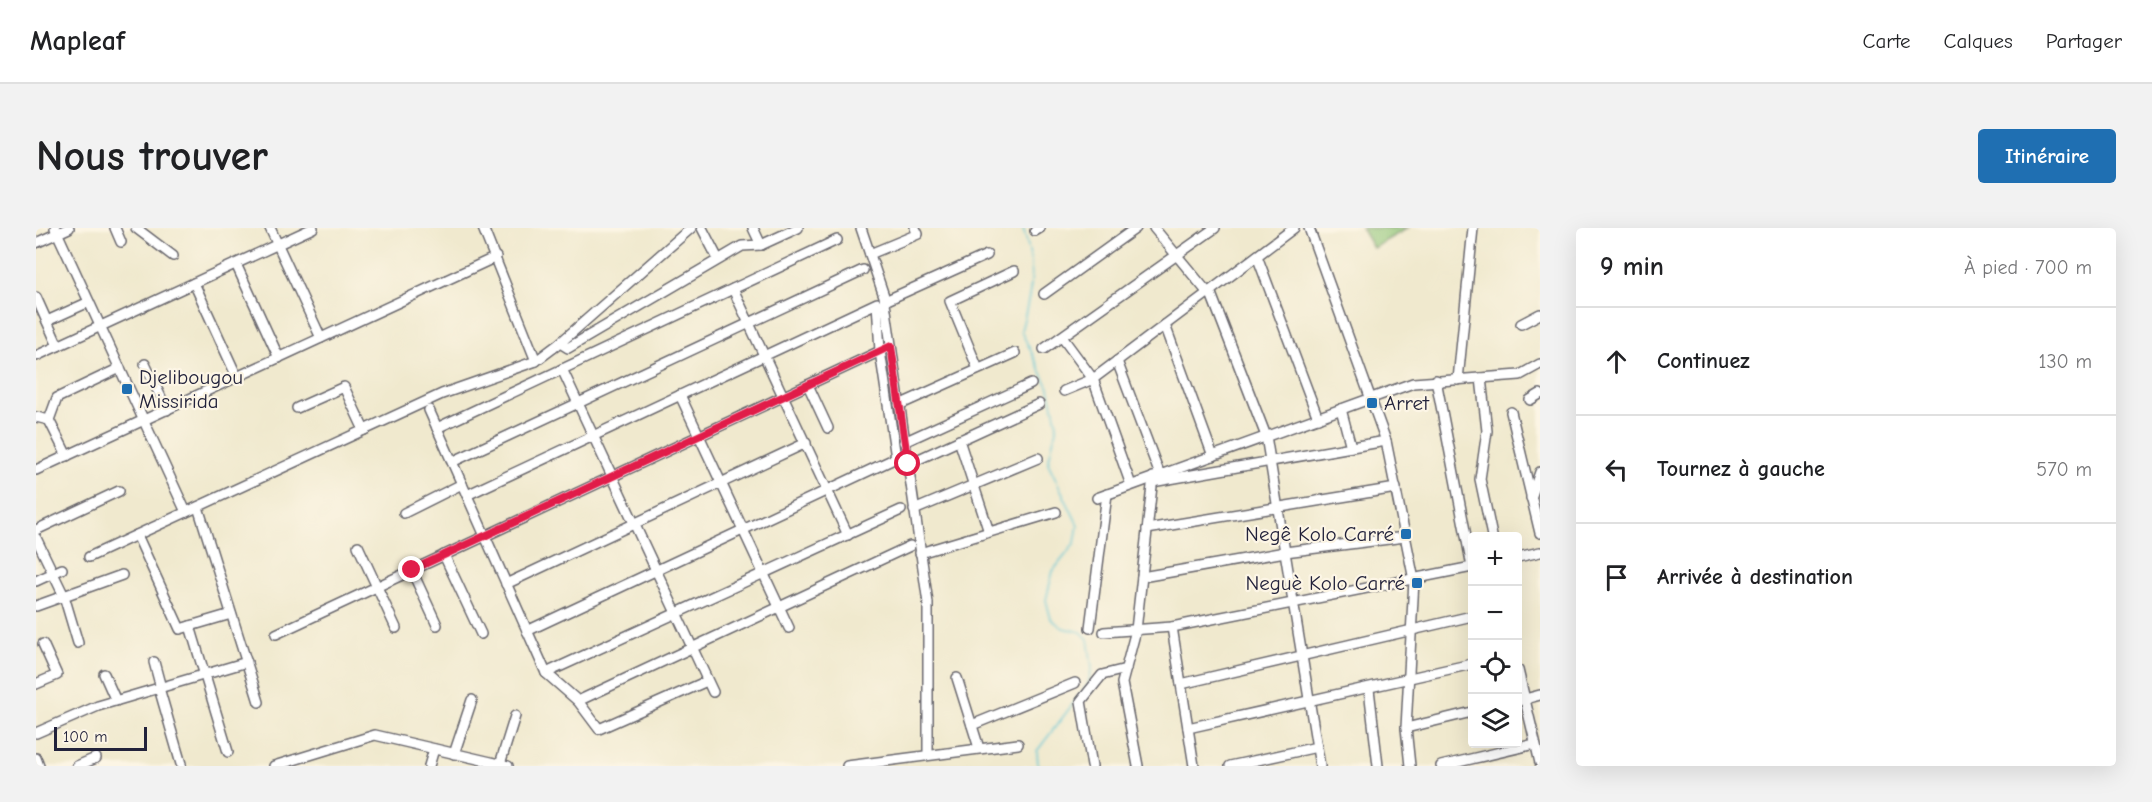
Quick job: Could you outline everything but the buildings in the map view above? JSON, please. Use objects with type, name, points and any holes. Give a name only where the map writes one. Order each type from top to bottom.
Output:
[{"type":"street","points":[[36,243],[56,231],[69,228]]},
{"type":"street","points":[[115,228],[121,242]]},
{"type":"street","points":[[136,228],[173,256]]},
{"type":"street","points":[[270,228],[321,338]]},
{"type":"street","points":[[36,356],[313,228]]},
{"type":"street","points":[[483,228],[536,361]]},
{"type":"street","points":[[89,557],[442,394],[536,361],[560,343],[691,228]]},
{"type":"street","points":[[702,228],[718,260]]},
{"type":"street","points":[[753,228],[761,245]]},
{"type":"street","points":[[560,343],[568,348],[742,246],[761,245],[798,228]]},
{"type":"street","points":[[861,228],[885,301],[928,603],[928,754]]},
{"type":"street","points":[[870,254],[918,234],[915,228]]},
{"type":"street","points":[[1044,294],[1136,228]]},
{"type":"street","points":[[1154,228],[1209,292],[1266,436],[1320,766]]},
{"type":"street","points":[[1044,349],[1215,228]]},
{"type":"street","points":[[1064,391],[1093,379],[1294,228]]},
{"type":"street","points":[[1309,228],[1386,441],[1414,580],[1406,728],[1410,766]]},
{"type":"street","points":[[1458,380],[1473,228]]},
{"type":"street","points":[[56,231],[186,512]]},
{"type":"street","points":[[437,428],[837,240]]},
{"type":"street","points":[[885,301],[987,255]]},
{"type":"street","points":[[1257,256],[1318,418]]},
{"type":"street","points":[[36,470],[496,257]]},
{"type":"street","points":[[236,264],[279,358]]},
{"type":"street","points":[[452,462],[863,270]]},
{"type":"street","points":[[978,369],[950,301],[1014,271]]},
{"type":"street","points":[[194,283],[237,377]]},
{"type":"street","points":[[734,289],[848,535]]},
{"type":"street","points":[[36,297],[58,346]]},
{"type":"street","points":[[47,321],[89,302]]},
{"type":"street","points":[[467,495],[877,303],[880,351],[896,458],[527,630]]},
{"type":"street","points":[[1521,324],[1540,314]]},
{"type":"street","points":[[1165,325],[1213,456]]},
{"type":"street","points":[[1062,337],[1093,379],[1131,485]]},
{"type":"street","points":[[276,634],[891,346]]},
{"type":"street","points":[[899,405],[1015,353]]},
{"type":"street","points":[[1117,361],[1155,478],[1136,630],[1122,683],[1138,766]]},
{"type":"street","points":[[145,364],[167,410]]},
{"type":"street","points":[[1097,498],[1413,383],[1520,375],[1540,364]]},
{"type":"street","points":[[67,456],[50,420],[57,398],[120,368]]},
{"type":"street","points":[[562,369],[713,692]]},
{"type":"street","points":[[1481,378],[1487,432],[1480,479],[1491,532]]},
{"type":"street","points":[[1436,380],[1468,546]]},
{"type":"street","points":[[904,442],[1031,384]]},
{"type":"street","points":[[808,385],[828,428]]},
{"type":"street","points":[[297,408],[344,387],[364,430]]},
{"type":"street","points":[[1530,400],[1540,394]]},
{"type":"street","points":[[680,395],[789,628]]},
{"type":"street","points":[[908,464],[1039,404]]},
{"type":"street","points":[[1341,409],[1351,447]]},
{"type":"street","points":[[429,410],[546,673],[578,701],[599,729],[707,681]]},
{"type":"street","points":[[1511,412],[1540,533]]},
{"type":"street","points":[[36,417],[50,420]]},
{"type":"street","points":[[959,440],[989,532]]},
{"type":"street","points":[[1155,478],[1270,462],[1386,441]]},
{"type":"street","points":[[506,584],[806,444]]},
{"type":"street","points":[[914,510],[1038,458]]},
{"type":"street","points":[[1531,498],[1540,472]]},
{"type":"street","points":[[404,513],[462,484]]},
{"type":"street","points":[[1147,529],[1396,488]]},
{"type":"street","points":[[36,530],[119,491]]},
{"type":"street","points":[[1090,628],[1107,494]]},
{"type":"street","points":[[198,507],[259,702]]},
{"type":"street","points":[[546,673],[901,510]]},
{"type":"street","points":[[920,553],[1056,512]]},
{"type":"street","points":[[136,535],[180,629],[231,614]]},
{"type":"street","points":[[1142,577],[1285,552],[1405,537]]},
{"type":"street","points":[[36,538],[57,571],[78,643]]},
{"type":"street","points":[[358,546],[396,628]]},
{"type":"street","points":[[578,701],[910,546]]},
{"type":"street","points":[[1522,555],[1540,552]]},
{"type":"street","points":[[444,555],[481,634]]},
{"type":"street","points":[[1104,632],[1173,627],[1468,568]]},
{"type":"street","points":[[412,570],[437,625]]},
{"type":"street","points":[[36,581],[57,571]]},
{"type":"street","points":[[36,606],[122,575]]},
{"type":"street","points":[[1181,684],[1468,617]]},
{"type":"street","points":[[190,626],[228,752]]},
{"type":"street","points":[[1173,627],[1194,766]]},
{"type":"street","points":[[36,684],[57,675],[43,644]]},
{"type":"street","points":[[154,662],[181,764]]},
{"type":"street","points":[[36,733],[116,701],[247,662]]},
{"type":"street","points":[[1188,728],[1468,665]]},
{"type":"street","points":[[1092,766],[1081,701],[1102,675],[1126,669]]},
{"type":"street","points":[[104,674],[116,701]]},
{"type":"street","points":[[957,678],[979,748]]},
{"type":"street","points":[[972,725],[1075,683]]},
{"type":"street","points":[[1369,689],[1378,766]]},
{"type":"street","points":[[1522,700],[1540,695]]},
{"type":"street","points":[[454,753],[472,700]]},
{"type":"street","points":[[1522,703],[1540,764]]},
{"type":"street","points":[[1406,728],[1468,713]]},
{"type":"street","points":[[274,766],[375,735],[504,765],[515,716]]},
{"type":"street","points":[[847,766],[1017,744]]},
{"type":"street","points":[[1441,766],[1535,744]]},
{"type":"street","points":[[1230,766],[1317,747]]},
{"type":"street","points":[[429,766],[434,749]]},
{"type":"street","points":[[36,758],[39,766]]},
{"type":"street","points":[[77,766],[96,758]]},
{"type":"green space","points":[[1361,228],[1408,228],[1373,248]]},
{"type":"waterway","points":[[1023,228],[1030,257],[1031,280],[1021,331],[1049,388],[1057,425],[1048,463],[1078,525],[1075,543],[1053,571],[1046,600],[1051,619],[1063,628],[1081,632],[1088,639],[1092,667],[1088,684],[1037,751],[1038,766]]},
{"type":"place","name":"Djelibougou Missirida","points":[[127,389]]},
{"type":"place","name":"Arret","points":[[1372,403]]},
{"type":"place","name":"Negê Kolo Carré","points":[[1406,534]]},
{"type":"place","name":"Neguè Kolo Carré","points":[[1417,583]]},
{"type":"route","points":[[412,570],[891,346],[908,464]]}]
